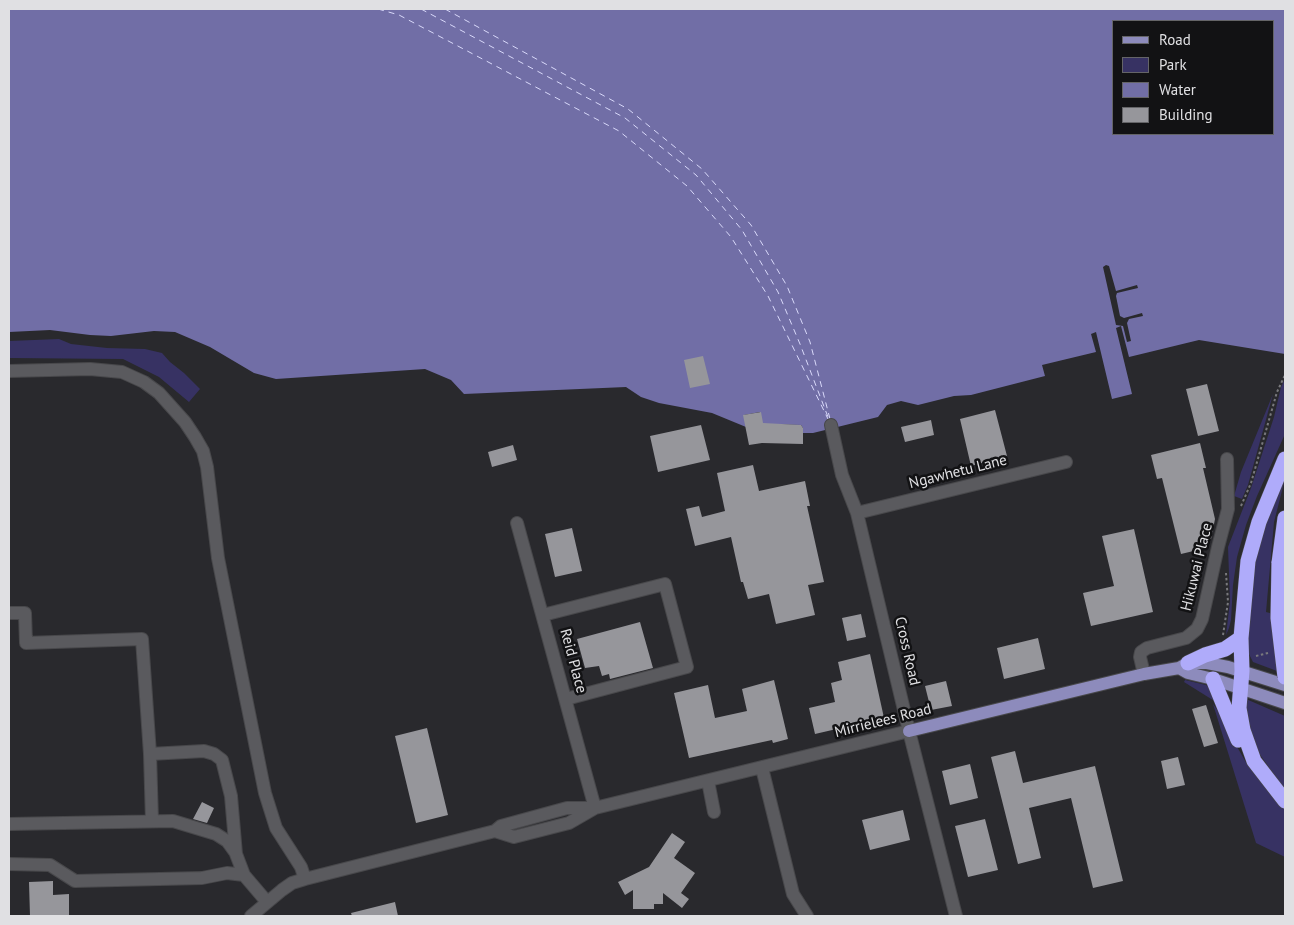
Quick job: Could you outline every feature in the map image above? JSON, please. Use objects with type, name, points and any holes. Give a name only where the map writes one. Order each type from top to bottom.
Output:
[{"type":"highway","points":[[1254,761],[1240,718],[1244,590],[1252,546],[1269,496],[1285,459]]},
{"type":"highway","points":[[1285,518],[1279,563],[1278,618],[1285,677]]},
{"type":"highway","points":[[1184,666],[1205,655],[1225,649],[1241,638]]},
{"type":"highway","points":[[1213,679],[1238,740],[1281,796]]},
{"type":"main road","name":"Mirrielees Road","points":[[909,731],[1144,674],[1207,663],[1285,685]]},
{"type":"main road","name":"Mirrielees Road","points":[[1184,666],[1188,673],[1213,679],[1285,704]]},
{"type":"street","points":[[9,371],[90,369],[122,372],[144,382],[159,393],[185,422],[195,437],[203,452],[207,468],[218,558],[265,793],[276,828],[301,867],[304,878]]},
{"type":"street","name":"Cross Road","points":[[827,426],[839,460],[842,475],[857,513],[909,731],[956,916]]},
{"type":"street","name":"Hikuwai Place","points":[[1144,674],[1140,657],[1141,652],[1147,648],[1186,638],[1197,629],[1202,619],[1228,509],[1227,459]]},
{"type":"street","name":"Ngawhetu Lane","points":[[857,513],[1066,462]]},
{"type":"street","name":"Reid Place","points":[[517,523],[595,808]]},
{"type":"street","points":[[543,615],[665,584],[687,667],[566,700]]},
{"type":"street","points":[[9,613],[25,613],[26,643],[142,639],[150,754],[152,821]]},
{"type":"street","name":"Mirrielees Road","points":[[251,916],[292,883],[304,878],[495,830],[501,826],[567,808],[595,808],[909,731]]},
{"type":"street","points":[[150,754],[204,751],[214,754],[222,760],[231,796],[236,854]]},
{"type":"street","points":[[762,768],[793,894],[807,916]]},
{"type":"street","points":[[708,781],[714,812]]},
{"type":"street","points":[[9,824],[172,821],[216,834],[228,841],[236,854],[244,875],[267,902]]},
{"type":"street","points":[[9,864],[50,865],[75,881],[202,878],[227,874],[244,875]]},
{"type":"path","points":[[1237,513],[1251,483],[1277,392],[1285,375]]},
{"type":"path","points":[[1222,638],[1228,602],[1225,567]]},
{"type":"path","points":[[1253,656],[1274,652]]},
{"type":"green space","points":[[59,339],[71,344],[107,348],[145,349],[162,353],[200,389],[189,402],[159,377],[123,359],[9,358],[9,341]]},
{"type":"green space","points":[[1285,379],[1285,434],[1246,525],[1237,557],[1231,620],[1226,635],[1230,601],[1228,547],[1251,488]]},
{"type":"green space","points":[[1273,394],[1248,485],[1242,499],[1234,496],[1241,472]]},
{"type":"green space","points":[[1283,479],[1285,479],[1274,522],[1266,612],[1285,617],[1285,674],[1253,662],[1248,652],[1247,632],[1253,566],[1266,518]]},
{"type":"green space","points":[[1185,680],[1206,685],[1210,688],[1216,702],[1184,682]]},
{"type":"green space","points":[[1246,699],[1285,716],[1285,790],[1256,749],[1246,722]]},
{"type":"green space","points":[[1213,704],[1218,711],[1221,710],[1229,733],[1247,764],[1273,798],[1285,790],[1285,857],[1256,843]]},
{"type":"water","points":[[9,9],[1285,9],[1285,354],[1199,340],[1129,357],[1121,326],[1116,328],[1132,394],[1112,399],[1096,332],[1091,334],[1096,352],[1042,365],[1045,376],[971,395],[954,396],[918,405],[901,401],[887,405],[878,417],[813,433],[803,433],[801,425],[768,424],[764,433],[760,412],[744,415],[746,427],[712,413],[659,403],[641,397],[626,387],[464,394],[451,380],[425,369],[276,379],[254,373],[210,347],[175,332],[154,331],[111,336],[50,330],[9,332]]},
{"type":"pier","points":[[1109,266],[1116,291],[1137,285],[1138,288],[1117,293],[1116,296],[1120,316],[1124,318],[1142,313],[1143,316],[1129,319],[1127,323],[1131,341],[1127,342],[1123,326],[1116,325],[1103,267]]},
{"type":"building","points":[[703,356],[710,384],[690,388],[684,360]]},
{"type":"building","points":[[1207,384],[1219,431],[1198,436],[1186,389]]},
{"type":"building","points":[[995,410],[1007,456],[971,466],[960,419]]},
{"type":"building","points":[[761,412],[763,423],[801,425],[803,428],[803,444],[762,443],[749,445],[743,415]]},
{"type":"building","points":[[931,420],[934,435],[905,442],[901,427]]},
{"type":"building","points":[[701,425],[710,460],[658,472],[650,436]]},
{"type":"building","points":[[1200,443],[1206,468],[1203,468],[1215,519],[1211,539],[1199,542],[1202,549],[1181,554],[1162,478],[1157,479],[1151,455]]},
{"type":"building","points":[[513,445],[517,460],[492,467],[488,452]]},
{"type":"building","points":[[753,465],[759,491],[805,481],[810,506],[807,506],[824,582],[808,585],[815,615],[776,624],[769,594],[748,599],[743,582],[741,582],[731,537],[695,546],[686,509],[699,506],[702,517],[725,511],[717,473]]},
{"type":"building","points":[[572,528],[582,571],[555,577],[545,534]]},
{"type":"building","points":[[1134,529],[1153,612],[1091,626],[1083,593],[1114,586],[1102,536]]},
{"type":"building","points":[[861,614],[866,637],[847,641],[842,618]]},
{"type":"building","points":[[640,622],[653,668],[610,679],[609,674],[602,676],[599,666],[585,668],[577,639]]},
{"type":"building","points":[[1038,638],[1045,669],[1004,679],[997,648]]},
{"type":"building","points":[[870,654],[884,718],[815,734],[809,708],[835,702],[831,683],[842,680],[838,662]]},
{"type":"building","points":[[774,680],[788,739],[773,743],[772,740],[689,758],[674,693],[708,685],[715,718],[747,711],[742,689]]},
{"type":"building","points":[[946,681],[952,706],[931,710],[925,686]]},
{"type":"building","points":[[1206,705],[1218,743],[1204,747],[1192,709]]},
{"type":"building","points":[[427,728],[448,815],[416,823],[395,736]]},
{"type":"building","points":[[1015,751],[1023,783],[1095,766],[1123,881],[1093,888],[1071,798],[1029,808],[1041,858],[1018,864],[991,757]]},
{"type":"building","points":[[1178,757],[1185,785],[1167,789],[1161,761]]},
{"type":"building","points":[[970,764],[978,798],[950,805],[942,771]]},
{"type":"building","points":[[202,802],[214,808],[207,823],[193,819]]},
{"type":"building","points":[[903,810],[910,840],[870,850],[862,820]]},
{"type":"building","points":[[985,819],[998,870],[968,877],[955,826]]},
{"type":"building","points":[[672,833],[685,842],[674,858],[695,873],[681,893],[689,899],[682,908],[663,893],[663,904],[654,904],[654,909],[633,909],[633,890],[625,895],[618,882],[649,867]]},
{"type":"building","points":[[53,881],[53,895],[69,894],[69,916],[30,916],[29,882]]},
{"type":"building","points":[[395,902],[398,916],[352,916],[351,913]]},
{"type":"ferry route","points":[[378,9],[399,15],[619,131],[687,186],[731,237],[768,296],[828,419]]},
{"type":"ferry route","points":[[421,9],[625,118],[696,175],[742,230],[778,292],[828,417]]},
{"type":"ferry route","points":[[445,9],[628,109],[702,169],[751,225],[787,286],[810,342],[830,419]]}]
